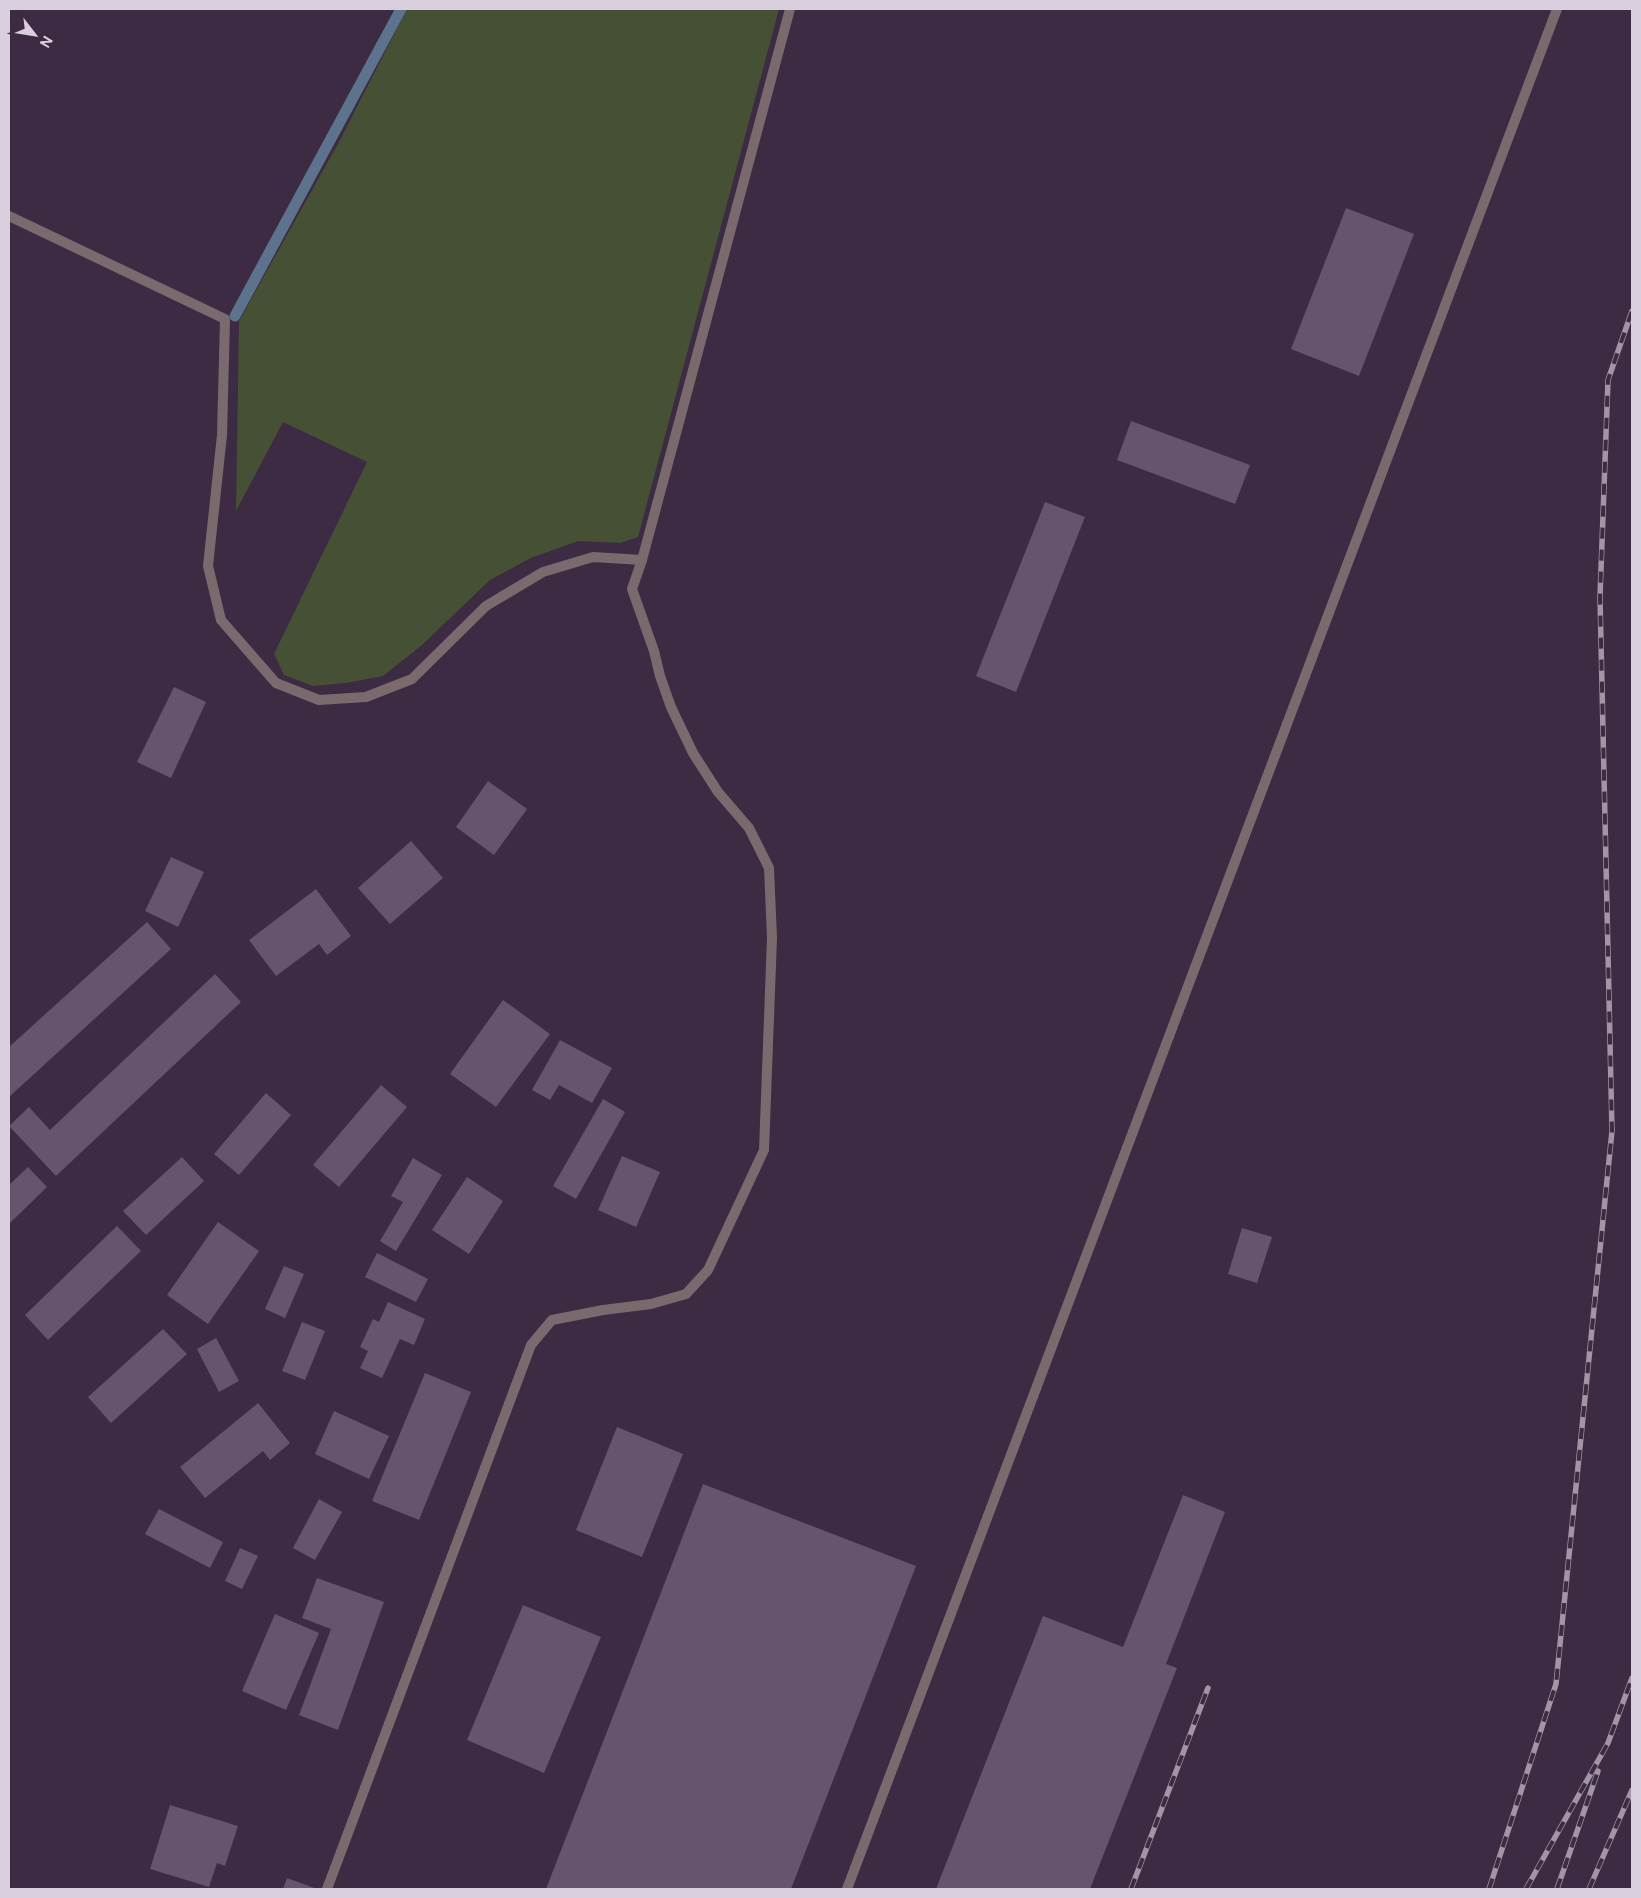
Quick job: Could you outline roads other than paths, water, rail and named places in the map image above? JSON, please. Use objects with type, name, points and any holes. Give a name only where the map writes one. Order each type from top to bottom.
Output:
[{"type":"street","points":[[327,1889],[531,1345],[552,1320],[603,1310],[651,1304],[686,1294],[708,1270],[764,1150],[772,938],[769,868],[749,828],[718,792],[693,754],[671,707],[660,676],[654,651],[632,590],[642,560],[790,9]]},
{"type":"street","points":[[847,1889],[1557,9]]},
{"type":"street","points":[[9,216],[225,319],[222,435],[208,566],[221,620],[276,683],[319,700],[366,697],[412,679],[486,606],[543,572],[593,557],[642,560]]},
{"type":"waterway","points":[[235,316],[401,9]]},
{"type":"railway","points":[[1489,1889],[1556,1684],[1612,1131],[1600,597],[1608,380],[1632,311]]},
{"type":"railway","points":[[1526,1889],[1608,1743],[1632,1678]]},
{"type":"railway","points":[[1131,1889],[1208,1688]]},
{"type":"railway","points":[[1557,1889],[1598,1771]]},
{"type":"railway","points":[[1589,1889],[1632,1790]]}]
